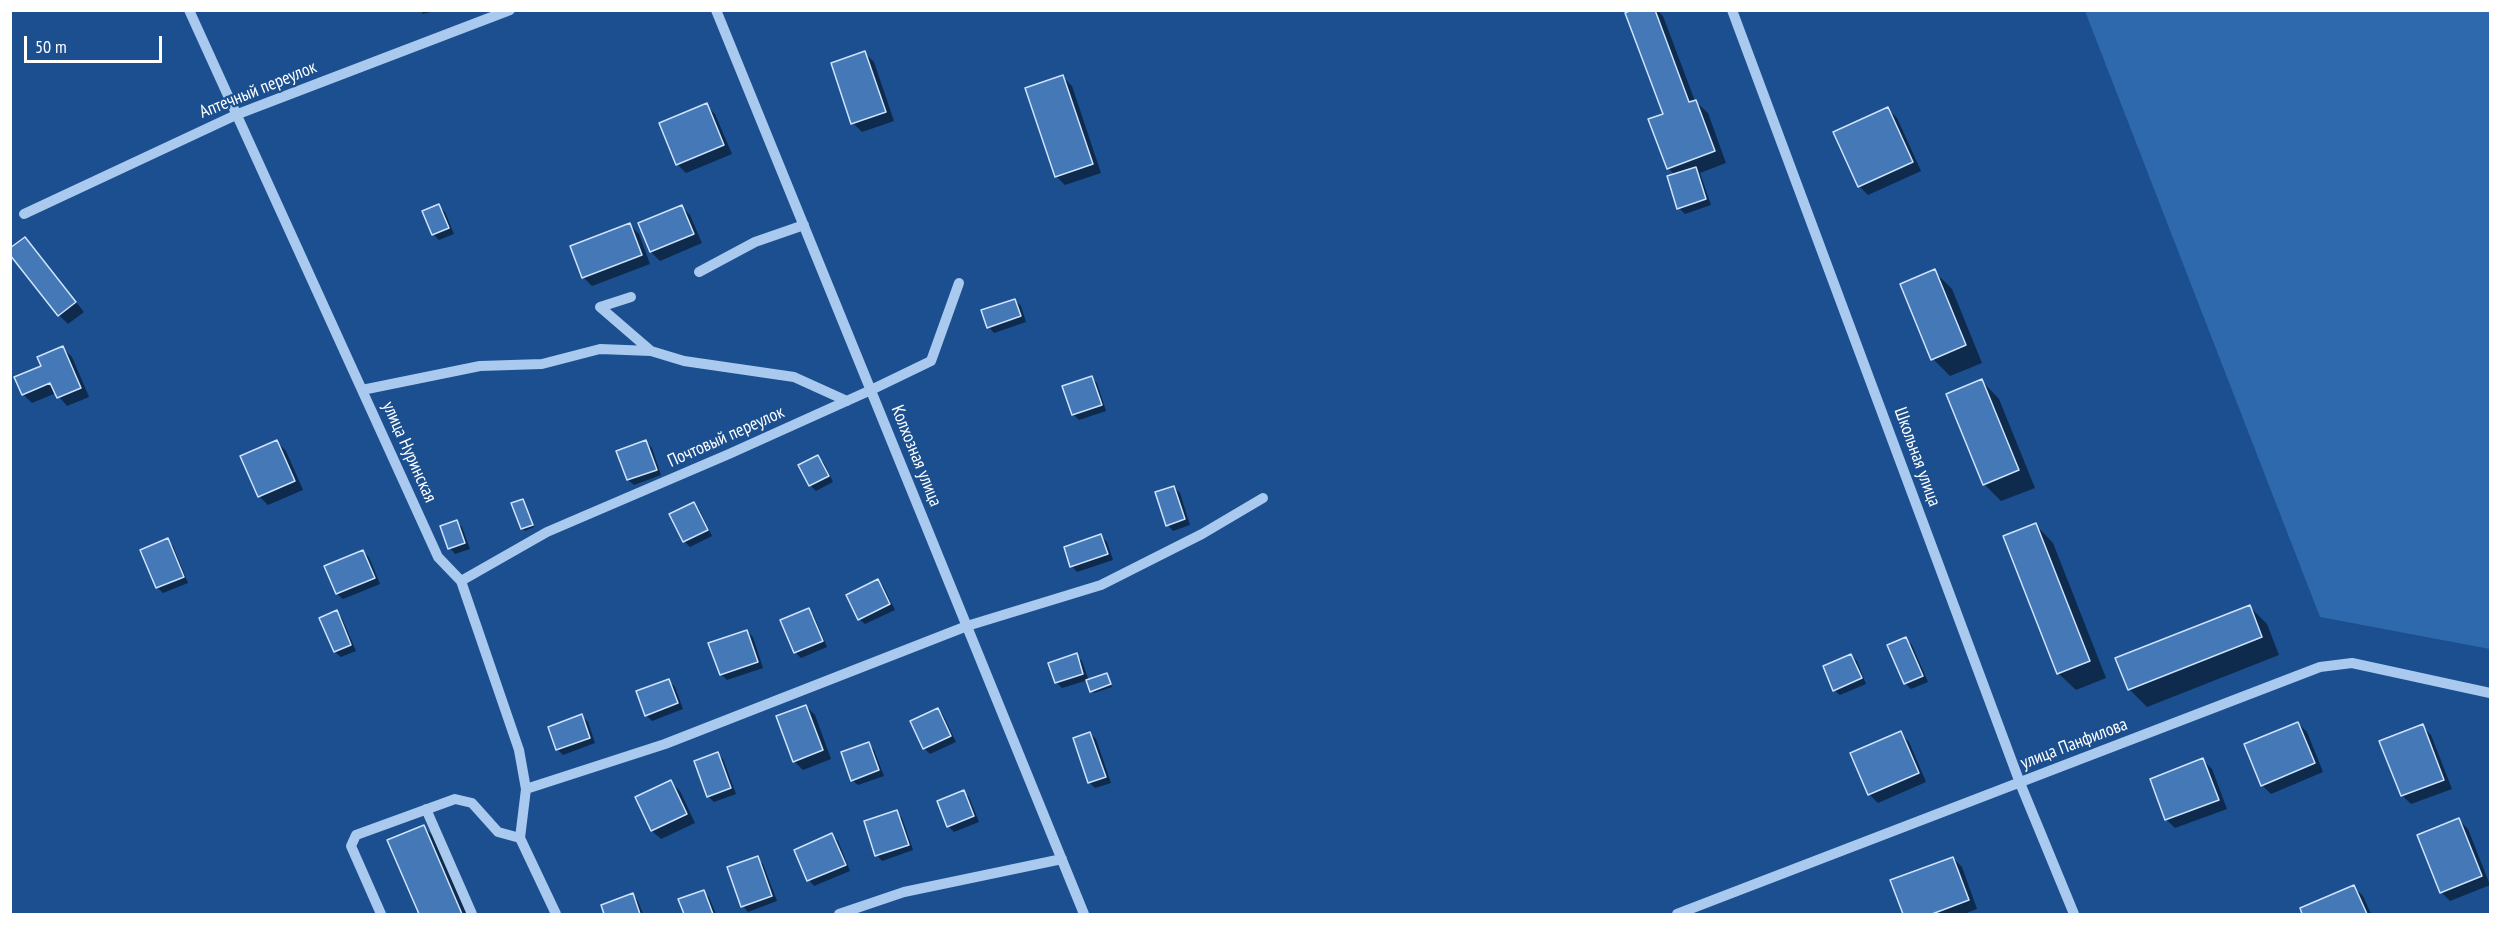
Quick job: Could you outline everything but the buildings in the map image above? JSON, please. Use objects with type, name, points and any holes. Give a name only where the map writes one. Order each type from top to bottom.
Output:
[{"type":"street","name":"улица Нуринская","points":[[189,10],[438,557],[461,581],[519,750],[526,789],[520,838]]},
{"type":"street","name":"Аптечный переулок","points":[[24,214],[238,114],[510,10]]},
{"type":"street","name":"Колхозная улица","points":[[716,10],[1084,915]]},
{"type":"street","name":"Школьная улица","points":[[1732,10],[2020,783],[2074,915]]},
{"type":"street","points":[[699,272],[755,242],[804,225]]},
{"type":"street","name":"Почтовый переулок","points":[[461,581],[547,532],[848,401],[931,361],[959,283]]},
{"type":"street","points":[[631,297],[600,307],[651,351]]},
{"type":"street","points":[[362,390],[480,366],[542,364],[600,349],[651,351],[684,361],[794,377],[848,401]]},
{"type":"street","points":[[526,789],[665,744],[967,626],[1101,585],[1202,534],[1263,498]]},
{"type":"street","name":"улица Панфилова","points":[[1677,915],[2319,668],[2352,663],[2490,693]]},
{"type":"street","points":[[381,915],[351,846],[351,841],[356,835],[426,809],[455,800],[464,800],[472,803],[498,832],[520,838],[556,915]]},
{"type":"street","points":[[426,809],[472,915]]},
{"type":"street","points":[[839,915],[904,892],[1062,859]]},
{"type":"shaded area","points":[[2085,11],[2490,11],[2490,649],[2320,617]]}]
